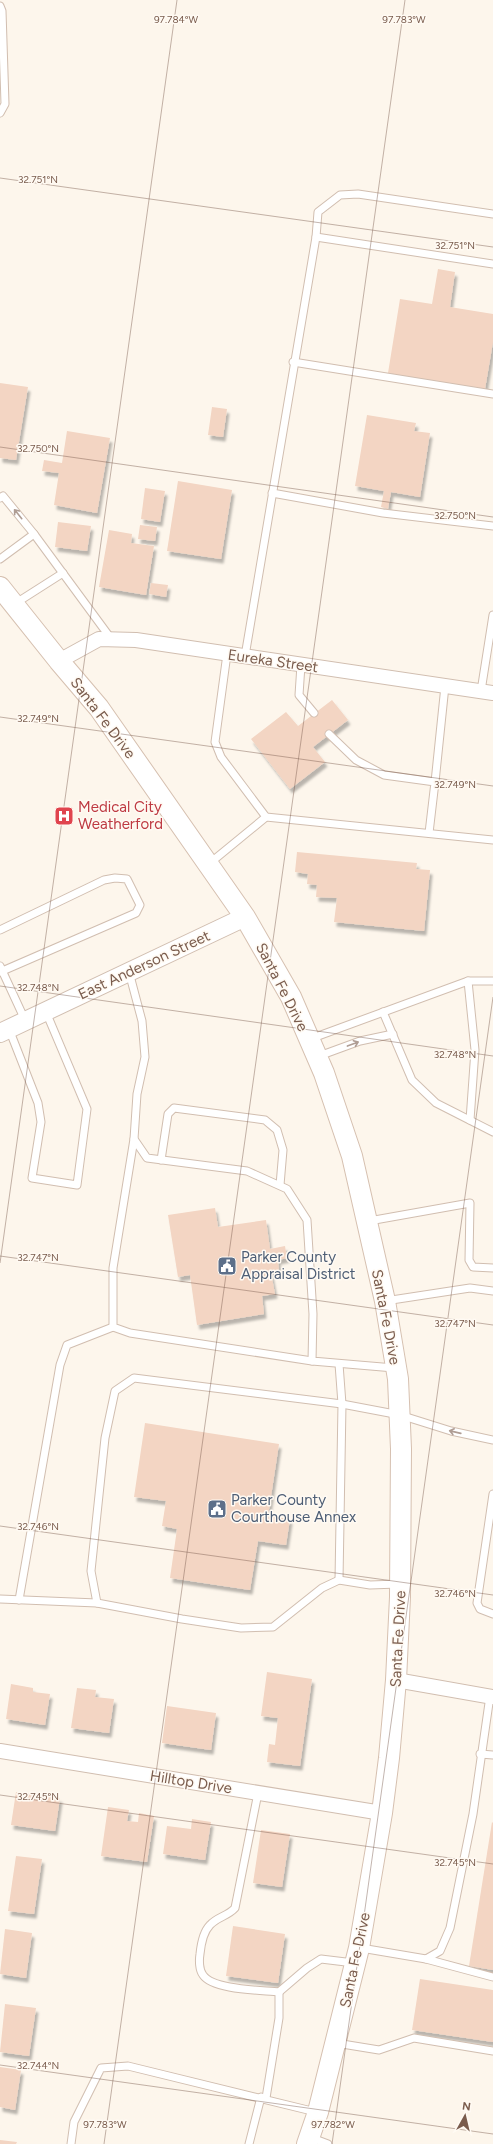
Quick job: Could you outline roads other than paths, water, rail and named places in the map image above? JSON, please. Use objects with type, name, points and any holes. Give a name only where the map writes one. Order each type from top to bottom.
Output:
[{"type":"main road","name":"Santa Fe Drive","points":[[0,587],[59,662],[99,708],[245,917],[291,997],[313,1048],[352,1156],[385,1301],[396,1368],[401,1449],[400,1584],[396,1680],[382,1813],[357,1955],[318,2112],[308,2140]]},
{"type":"street","name":"Eureka Street","points":[[59,662],[99,639],[136,640],[487,692]]},
{"type":"street","name":"East Anderson Street","points":[[4,1031],[245,917]]},
{"type":"street","points":[[396,1680],[491,1697]]},
{"type":"street","name":"Hilltop Drive","points":[[0,1751],[382,1813]]},
{"type":"lane","points":[[0,6],[2,11],[6,104],[0,113]]},
{"type":"lane","points":[[245,656],[293,362],[316,237],[318,212],[340,195],[358,194],[493,214]]},
{"type":"lane","points":[[316,237],[493,264]]},
{"type":"lane","points":[[293,362],[493,394]]},
{"type":"lane","points":[[272,493],[382,514],[493,526]]},
{"type":"lane","points":[[0,498],[3,496],[34,534],[112,640]]},
{"type":"lane","points":[[0,559],[34,534]]},
{"type":"lane","points":[[14,604],[63,573]]},
{"type":"lane","points":[[487,692],[493,615]]},
{"type":"lane","points":[[227,654],[215,742],[221,757],[266,817]]},
{"type":"lane","points":[[301,665],[299,695],[314,713]]},
{"type":"lane","points":[[429,833],[445,686]]},
{"type":"lane","points":[[330,734],[356,760],[384,775],[435,782]]},
{"type":"lane","points":[[208,864],[266,817],[493,840]]},
{"type":"lane","points":[[0,930],[104,880],[115,878],[127,879],[140,905],[136,913],[1,970],[26,1021]]},
{"type":"lane","points":[[113,1327],[113,1268],[134,1139],[137,1094],[145,1057],[142,1021],[129,972]]},
{"type":"lane","points":[[313,1048],[383,1012],[468,981],[493,981]]},
{"type":"lane","points":[[468,981],[475,1050],[470,1120]]},
{"type":"lane","points":[[4,1031],[38,1103],[41,1122],[32,1178],[78,1185],[87,1109],[46,1011]]},
{"type":"lane","points":[[383,1012],[412,1080],[436,1103],[493,1132]]},
{"type":"lane","points":[[313,1048],[360,1041],[393,1034]]},
{"type":"lane","points":[[161,1160],[168,1114],[174,1108],[265,1120],[277,1130],[283,1150],[280,1185]]},
{"type":"lane","points":[[134,1139],[147,1158],[247,1171],[287,1188],[307,1220],[313,1314],[312,1360]]},
{"type":"lane","points":[[367,1222],[470,1203],[469,1260],[473,1267],[493,1268]]},
{"type":"lane","points":[[385,1301],[470,1288],[493,1291]]},
{"type":"lane","points":[[19,1600],[60,1365],[67,1346],[113,1327],[130,1333],[339,1364],[396,1368]]},
{"type":"lane","points":[[339,1364],[342,1404],[339,1580]]},
{"type":"lane","points":[[97,1603],[91,1571],[105,1438],[115,1391],[134,1378],[342,1404],[400,1415],[451,1431],[493,1440]]},
{"type":"lane","points":[[493,1494],[477,1603],[480,1609],[493,1614]]},
{"type":"lane","points":[[0,1599],[97,1603],[182,1620],[240,1628],[273,1627],[322,1588],[339,1580],[370,1585],[400,1584]]},
{"type":"lane","points":[[426,1959],[440,1952],[450,1928],[473,1814],[480,1754],[491,1697]]},
{"type":"lane","points":[[480,1754],[493,1755]]},
{"type":"lane","points":[[258,1792],[235,1908],[230,1914],[209,1925],[201,1945],[199,1960],[202,1974],[211,1982],[232,1987],[279,1992],[307,1968],[321,1959],[357,1955],[426,1959],[493,1977]]},
{"type":"lane","points":[[249,2144],[263,2098],[279,2018],[279,1992]]},
{"type":"lane","points":[[336,2042],[379,2050],[414,2038],[493,2051]]},
{"type":"lane","points":[[71,2144],[74,2122],[101,2068],[128,2066],[318,2112]]},
{"type":"lane","points":[[308,2140],[328,2144]]},
{"type":"place","name":"Medical City Weatherford","points":[[64,816]]},
{"type":"place","name":"Parker County Appraisal District","points":[[227,1266]]},
{"type":"place","name":"Parker County Courthouse Annex","points":[[217,1509]]}]
